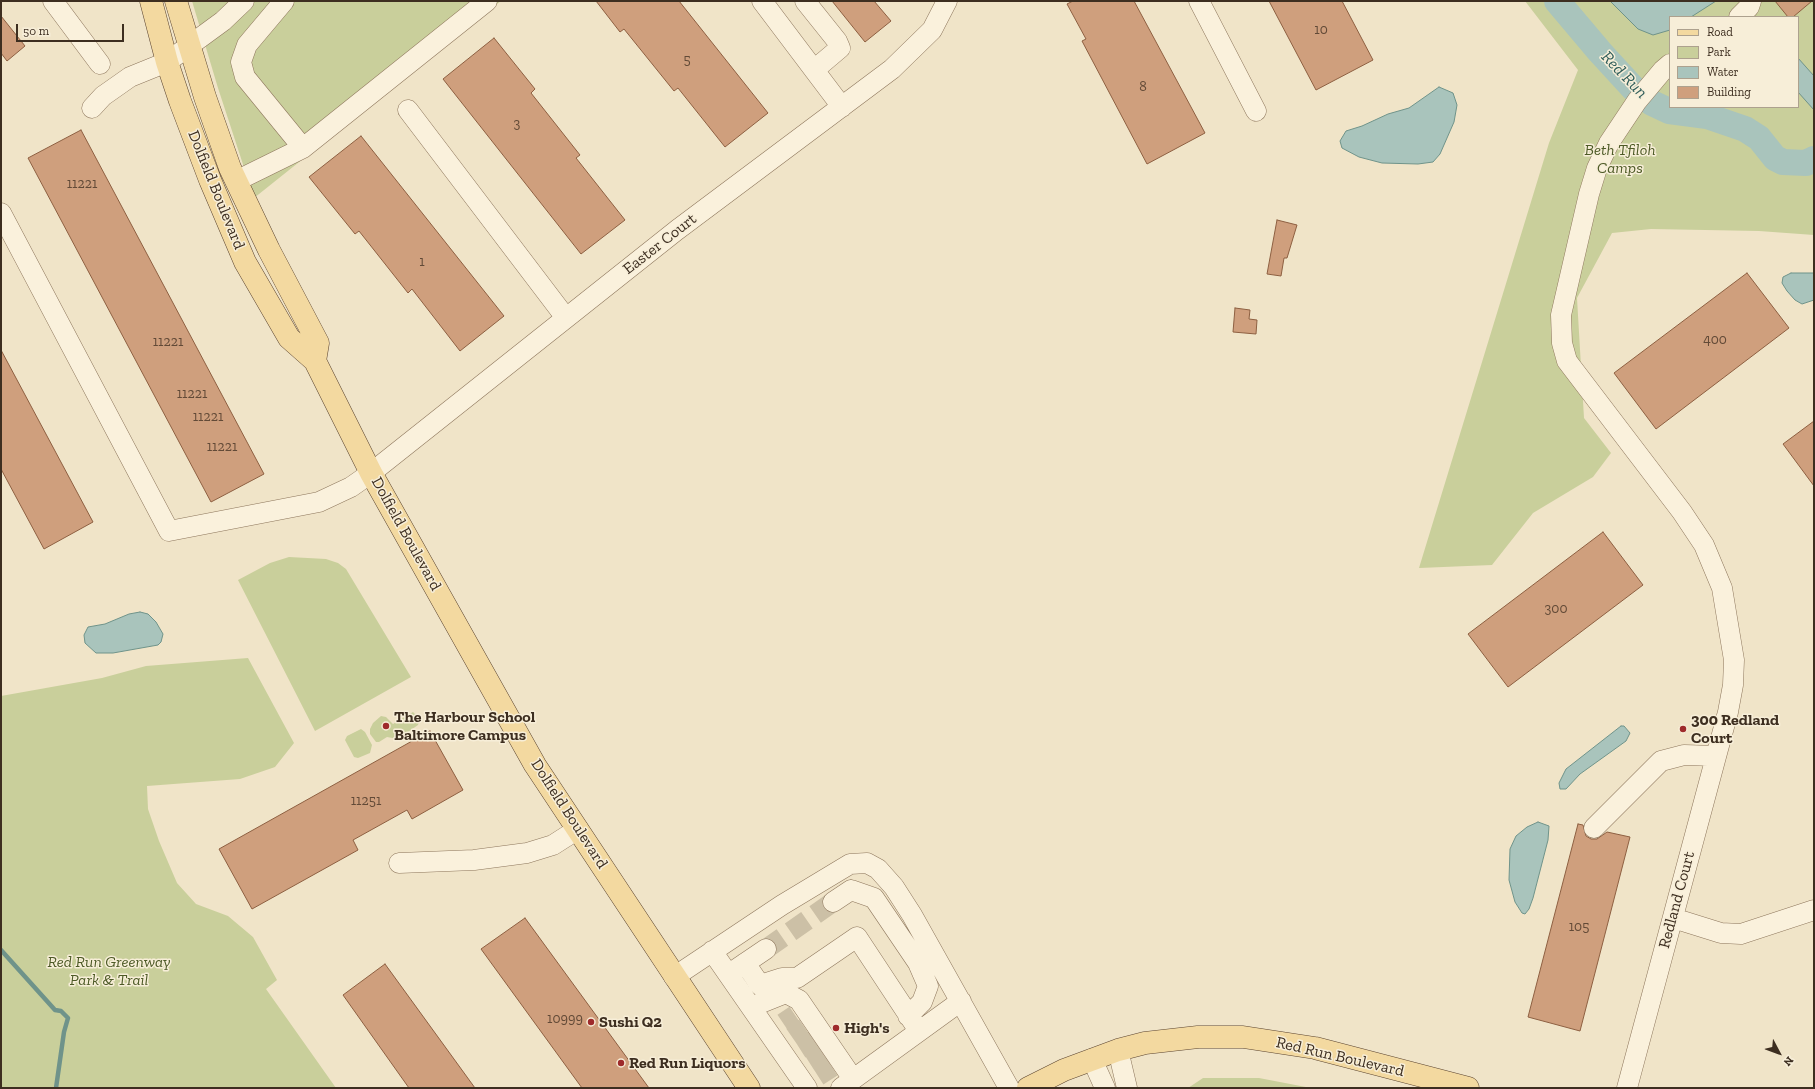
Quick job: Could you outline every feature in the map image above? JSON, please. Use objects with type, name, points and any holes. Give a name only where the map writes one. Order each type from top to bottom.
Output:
[{"type":"main road","name":"Dolfield Boulevard","points":[[152,1],[167,62],[210,180],[245,262],[289,338],[315,361],[371,473],[535,765],[674,977],[749,1088]]},
{"type":"main road","name":"Dolfield Boulevard","points":[[176,1],[205,97],[236,180],[269,250],[318,343],[315,361]]},
{"type":"main road","name":"Red Run Boulevard","points":[[1028,1088],[1092,1059],[1118,1050],[1168,1040],[1198,1037],[1243,1037],[1315,1048],[1468,1088]]},
{"type":"street","points":[[53,1],[100,64]]},
{"type":"street","points":[[92,108],[103,96],[130,77],[167,62],[223,21],[244,1]]},
{"type":"street","points":[[236,180],[303,148],[487,1]]},
{"type":"street","points":[[762,1],[842,107]]},
{"type":"street","points":[[805,1],[837,41],[840,48],[814,70]]},
{"type":"street","points":[[1200,1],[1256,111]]},
{"type":"street","points":[[1740,16],[1749,7],[1751,1]]},
{"type":"street","points":[[280,2],[247,45],[241,62],[245,77],[303,148]]},
{"type":"street","name":"Easter Court","points":[[1,213],[168,531],[319,502],[351,487],[371,473],[678,230],[892,69],[932,30],[941,4]]},
{"type":"street","name":"Redland Court","points":[[1627,1088],[1728,712],[1733,685],[1734,660],[1730,628],[1722,588],[1704,546],[1682,512],[1567,361],[1562,343],[1561,315],[1589,194],[1597,168],[1609,143],[1642,94],[1662,70],[1669,65]]},
{"type":"street","points":[[408,110],[566,318]]},
{"type":"street","points":[[1594,828],[1661,761],[1684,755],[1716,756]]},
{"type":"street","points":[[399,863],[474,860],[527,853],[549,847],[578,829]]},
{"type":"street","points":[[674,977],[782,905],[850,864],[867,863],[878,869],[894,886],[961,1001],[1009,1088]]},
{"type":"street","points":[[850,864],[851,890]]},
{"type":"street","points":[[833,902],[851,890]]},
{"type":"street","points":[[851,890],[874,898],[918,963],[928,986],[914,1023]]},
{"type":"street","points":[[1672,918],[1721,933],[1736,934],[1756,930],[1814,910]]},
{"type":"street","points":[[745,963],[760,985],[782,978],[797,978],[857,937],[914,1023]]},
{"type":"street","points":[[729,975],[766,949]]},
{"type":"street","points":[[712,951],[751,1007],[806,1048],[847,1083],[914,1023],[961,1001]]},
{"type":"street","points":[[751,1007],[786,993],[798,1000],[806,1048]]},
{"type":"street","points":[[1118,1050],[1127,1088]]},
{"type":"street","points":[[1092,1059],[1105,1088]]},
{"type":"green space","points":[[192,1],[501,1],[254,198],[218,88]]},
{"type":"green space","name":"Beth Tfiloh Camps","points":[[1525,1],[1814,1],[1814,235],[1759,231],[1651,229],[1612,233],[1577,298],[1584,418],[1611,453],[1593,477],[1533,513],[1492,565],[1419,568],[1549,143],[1578,70]]},
{"type":"green space","points":[[289,557],[326,559],[338,563],[346,569],[411,677],[315,731],[238,580],[270,563]]},
{"type":"green space","name":"Red Run Greenway Park & Trail","points":[[248,658],[294,743],[275,767],[240,779],[147,786],[148,809],[159,841],[177,883],[196,904],[228,916],[253,937],[277,980],[266,989],[336,1088],[1,1088],[1,696],[102,678],[146,666]]},
{"type":"green space","points":[[413,712],[420,719],[418,725],[398,739],[387,737],[379,742],[376,742],[370,734],[370,729],[373,723],[381,716],[386,717],[393,724]]},
{"type":"green space","points":[[361,729],[365,732],[372,745],[370,753],[358,758],[354,757],[345,740],[347,736]]},
{"type":"green space","points":[[1203,1078],[1259,1078],[1311,1088],[1188,1088]]},
{"type":"water","points":[[1610,1],[1716,1],[1693,16],[1669,16],[1669,30],[1653,35],[1638,29]]},
{"type":"water","points":[[1799,59],[1814,76],[1814,110],[1799,93]]},
{"type":"water","points":[[1439,87],[1453,93],[1457,105],[1454,122],[1440,154],[1433,162],[1418,164],[1382,163],[1359,157],[1342,148],[1340,141],[1346,131],[1362,126],[1388,114],[1409,108]]},
{"type":"water","points":[[1791,273],[1814,273],[1814,300],[1802,304],[1795,300],[1787,291],[1782,283],[1783,277]]},
{"type":"water","points":[[140,612],[148,614],[156,622],[163,634],[161,642],[158,645],[113,653],[96,653],[85,643],[84,635],[88,627],[105,624],[129,614]]},
{"type":"water","points":[[1621,726],[1624,726],[1630,733],[1626,741],[1580,774],[1566,789],[1560,789],[1559,783],[1566,769]]},
{"type":"water","points":[[1538,822],[1549,826],[1548,840],[1533,898],[1529,909],[1525,914],[1522,913],[1515,902],[1509,880],[1510,849],[1516,836],[1527,827]]},
{"type":"building","points":[[596,1],[679,1],[768,113],[725,147],[678,88],[674,91],[624,29],[620,32]]},
{"type":"building","points":[[832,1],[874,1],[891,21],[865,42]]},
{"type":"building","points":[[1073,1],[1134,1],[1205,133],[1147,164],[1082,41],[1086,39],[1067,4]]},
{"type":"building","points":[[1269,1],[1342,1],[1373,60],[1316,90]]},
{"type":"building","points":[[1775,1],[1812,1],[1794,16],[1787,16]]},
{"type":"building","points":[[1,16],[25,46],[7,61],[1,53]]},
{"type":"building","points":[[494,38],[535,89],[531,93],[580,155],[576,158],[625,220],[581,254],[443,79]]},
{"type":"building","points":[[81,130],[264,474],[211,502],[28,158]]},
{"type":"building","points":[[361,136],[504,316],[460,351],[412,289],[408,293],[359,231],[355,234],[309,177]]},
{"type":"building","points":[[1277,220],[1297,225],[1287,258],[1284,258],[1281,276],[1267,274]]},
{"type":"building","points":[[1747,273],[1789,328],[1656,429],[1614,373]]},
{"type":"building","points":[[1235,308],[1250,310],[1249,319],[1257,320],[1256,334],[1233,332]]},
{"type":"building","points":[[1,350],[93,522],[44,549],[1,469]]},
{"type":"building","points":[[1814,421],[1814,486],[1783,444]]},
{"type":"building","points":[[1603,532],[1643,585],[1508,687],[1468,634]]},
{"type":"building","points":[[430,731],[463,790],[412,819],[407,810],[353,840],[358,850],[252,909],[219,849]]},
{"type":"building","points":[[1578,824],[1583,825],[1586,836],[1591,839],[1597,839],[1607,832],[1630,837],[1580,1031],[1528,1017]]},
{"type":"building","points":[[525,918],[649,1088],[582,1088],[481,949]]},
{"type":"building","points":[[385,964],[475,1088],[409,1088],[343,995]]},
{"type":"waterway","name":"Red Run","points":[[1557,1],[1633,88],[1652,103],[1669,111],[1707,116],[1745,129],[1759,138],[1775,158],[1783,162],[1806,163],[1814,159]]},
{"type":"waterway","points":[[1,950],[55,1010],[61,1011],[68,1018],[64,1032],[56,1088]]},
{"type":"tunnel","points":[[766,949],[833,902]]},
{"type":"tunnel","points":[[783,1023],[795,1015]]},
{"type":"tunnel","points":[[792,1037],[805,1028]]},
{"type":"tunnel","points":[[800,1049],[814,1040]]},
{"type":"tunnel","points":[[809,1062],[823,1053]]},
{"type":"tunnel","points":[[818,1076],[832,1067]]},
{"type":"place","name":"The Harbour School Baltimore Campus","points":[[386,726]]},
{"type":"place","name":"300 Redland Court","points":[[1683,729]]},
{"type":"place","name":"Sushi Q2","points":[[591,1022]]},
{"type":"place","name":"High's","points":[[836,1028]]},
{"type":"place","name":"Red Run Liquors","points":[[621,1063]]}]
